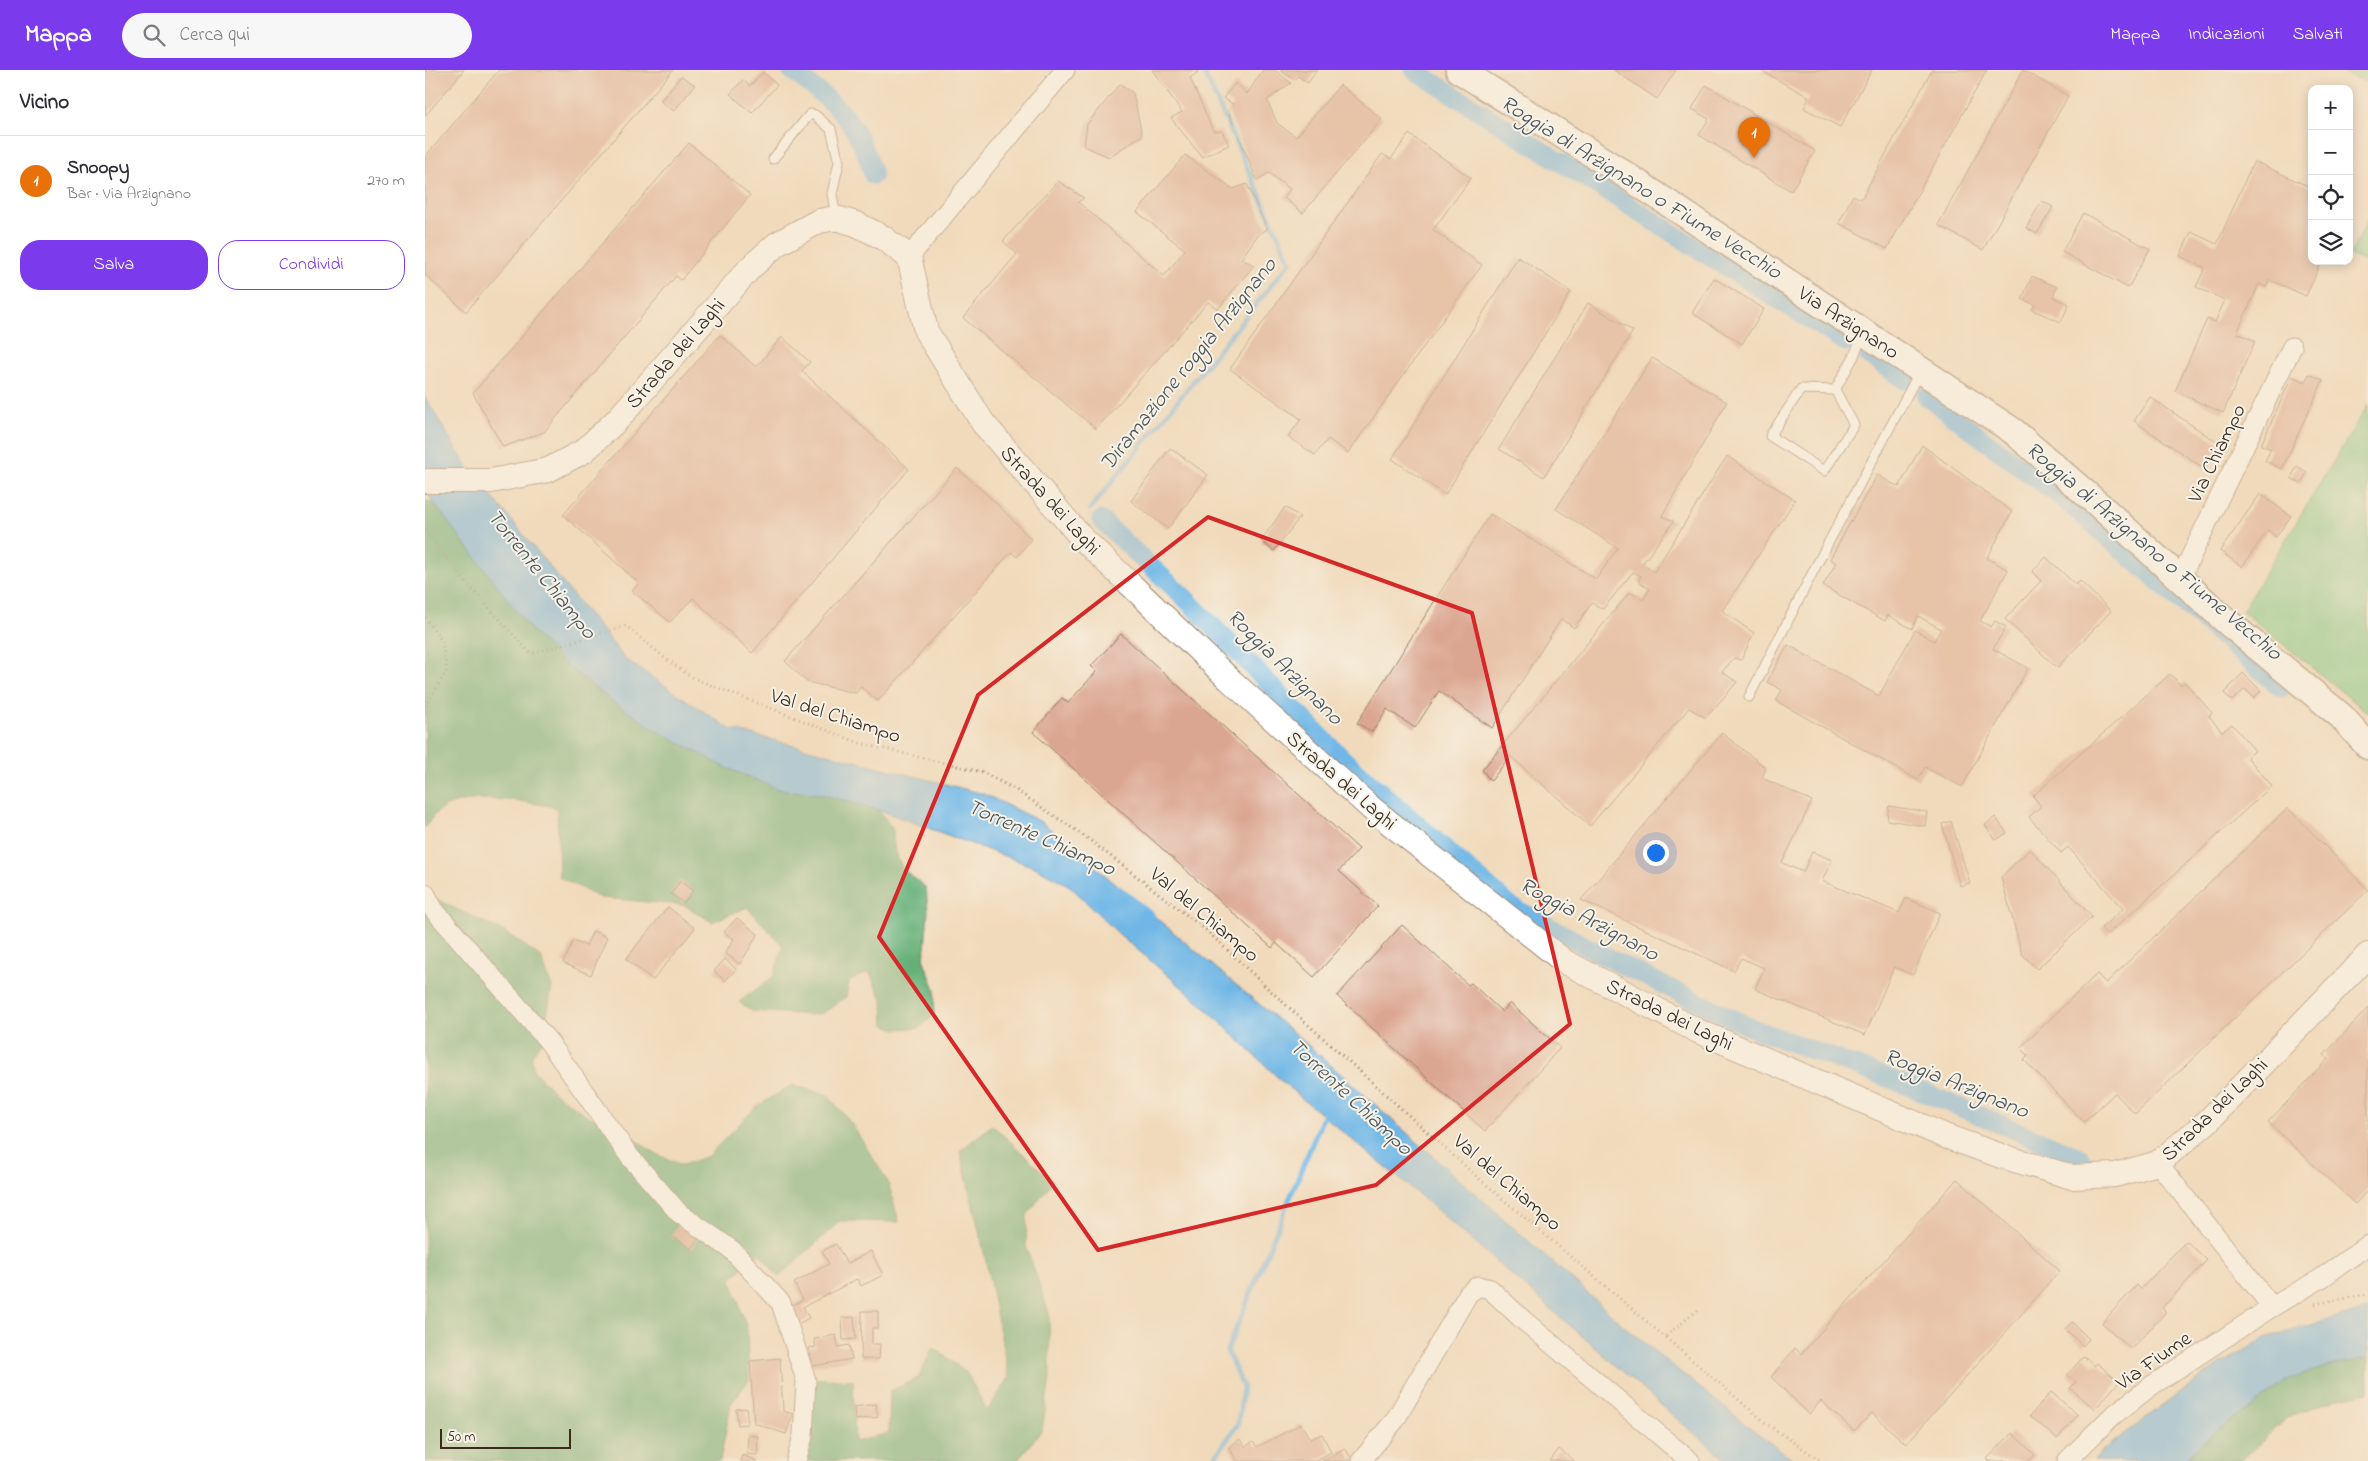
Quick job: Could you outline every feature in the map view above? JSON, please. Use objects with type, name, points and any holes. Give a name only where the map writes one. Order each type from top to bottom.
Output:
[{"type":"main road","name":"Via Arzignano","points":[[1459,70],[1621,172],[2013,431],[2099,505],[2226,621],[2341,716]]},
{"type":"main road","points":[[2341,716],[2368,727]]},
{"type":"main road","points":[[2341,716],[2368,746]]},
{"type":"street","points":[[836,218],[856,224],[882,237],[909,257],[1065,70]]},
{"type":"street","name":"Strada dei Laghi","points":[[425,481],[491,481],[547,470],[584,451],[618,419],[750,268],[777,244],[819,221],[836,218]]},
{"type":"street","name":"Strada dei Laghi","points":[[909,257],[926,331],[983,423],[1081,537],[1229,679],[1371,808],[1565,962],[1698,1031],[1945,1136],[1999,1155],[2072,1177],[2115,1174],[2158,1163],[2207,1121],[2368,955]]},
{"type":"street","name":"Via Chiampo","points":[[2180,578],[2292,347]]},
{"type":"street","points":[[425,893],[434,910],[549,1042],[630,1157],[679,1213],[732,1250],[781,1303],[806,1380],[803,1436],[796,1461]]},
{"type":"street","points":[[2158,1163],[2272,1307]]},
{"type":"street","name":"Via Fiume","points":[[2067,1461],[2111,1417],[2151,1386],[2272,1307],[2320,1279],[2368,1245]]},
{"type":"street","points":[[1361,1461],[1395,1420],[1468,1294],[1478,1286],[1490,1289],[1522,1319],[1690,1461]]},
{"type":"lane","points":[[773,158],[810,114],[831,129],[839,162],[832,194],[836,218]]},
{"type":"lane","points":[[1835,390],[1853,358],[1864,331]]},
{"type":"lane","points":[[1749,697],[1820,557],[1928,374]]},
{"type":"lane","points":[[1801,389],[1835,390],[1854,425],[1824,471],[1770,436],[1801,389]]},
{"type":"path","name":"Val del Chiampo","points":[[425,531],[463,578],[531,654],[617,627],[626,626],[666,659],[695,679],[860,743],[982,772],[1016,790],[1079,833],[1206,930],[1273,994],[1476,1176],[1767,1424],[1821,1461]]},
{"type":"path","points":[[425,617],[442,641],[447,671],[425,706]]},
{"type":"path","points":[[1666,1336],[1699,1309]]},
{"type":"highlighted area","points":[[1208,517],[1472,613],[1570,1024],[1376,1185],[1098,1250],[879,937],[978,695]]},
{"type":"green space","points":[[2337,70],[2368,70],[2368,83]]},
{"type":"green space","points":[[2368,219],[2368,263],[2353,256],[2353,249]]},
{"type":"green space","points":[[2368,405],[2368,713],[2242,611]]},
{"type":"green space","points":[[425,501],[433,502],[531,630],[565,664],[613,702],[656,730],[725,767],[778,789],[820,794],[879,810],[893,830],[894,847],[902,868],[926,888],[928,911],[924,961],[935,989],[934,1015],[920,1028],[896,1029],[884,1024],[883,1001],[869,972],[849,981],[846,997],[823,1013],[811,1015],[752,1011],[739,1002],[774,976],[783,946],[747,907],[712,922],[684,905],[600,898],[559,877],[557,808],[497,799],[465,801],[451,804],[440,810],[425,828]]},
{"type":"green space","points":[[425,894],[505,932],[541,957],[552,987],[543,1040],[531,1057],[534,1071],[556,1094],[588,1116],[617,1127],[656,1154],[682,1165],[708,1156],[756,1107],[792,1085],[828,1095],[851,1123],[888,1182],[899,1222],[840,1221],[779,1277],[759,1253],[731,1279],[747,1328],[749,1380],[731,1404],[720,1461],[425,1461]]},
{"type":"green space","points":[[992,1125],[1053,1181],[1027,1215],[1026,1246],[1049,1313],[1050,1379],[1042,1430],[1017,1461],[787,1461],[795,1438],[801,1378],[853,1380],[855,1442],[889,1433],[890,1391],[918,1378],[933,1347],[967,1373],[987,1411],[1009,1378],[984,1252],[960,1151]]},
{"type":"green space","points":[[2368,1358],[2368,1392],[2336,1399],[2287,1417],[2241,1461],[2183,1461],[2204,1441],[2288,1380],[2328,1366]]},
{"type":"water","points":[[425,397],[464,462],[626,660],[730,729],[984,794],[1043,823],[1309,1046],[1631,1332],[1757,1434],[1796,1461],[1728,1461],[1429,1203],[1287,1086],[1197,1000],[1119,934],[1070,886],[1035,867],[879,810],[820,794],[778,789],[725,767],[656,730],[613,702],[565,664],[531,630],[433,502],[425,487]]},
{"type":"water","points":[[2368,1309],[2368,1358],[2328,1366],[2288,1380],[2204,1441],[2183,1461],[2094,1461],[2103,1450],[2205,1374],[2265,1338]]},
{"type":"building","points":[[425,70],[464,70],[425,116]]},
{"type":"building","points":[[499,70],[673,70],[466,312],[425,275],[425,157]]},
{"type":"building","points":[[1152,70],[1197,70],[1198,72],[1190,78],[1213,131],[1222,131],[1229,145],[1202,157],[1171,118],[1182,112]]},
{"type":"building","points":[[1263,70],[1275,70],[1291,83],[1267,100],[1277,123],[1296,137],[1340,85],[1382,119],[1303,213],[1284,198],[1290,189],[1269,173],[1257,180],[1228,111],[1234,105],[1223,98],[1236,83],[1247,94]]},
{"type":"building","points":[[1280,70],[1317,70],[1308,83],[1298,76],[1295,80]]},
{"type":"building","points":[[1614,70],[1676,70],[1657,99]]},
{"type":"building","points":[[1760,70],[1872,70],[1840,127],[1804,108],[1809,97]]},
{"type":"building","points":[[1932,70],[1987,70],[1887,249],[1839,223],[1853,195],[1861,199]]},
{"type":"building","points":[[2023,70],[2068,96],[1983,250],[1938,225]]},
{"type":"building","points":[[763,72],[777,85],[752,113],[730,94],[743,80],[750,86]]},
{"type":"building","points":[[681,76],[695,85],[674,111],[660,101]]},
{"type":"building","points":[[1120,84],[1133,93],[1142,135],[1109,157],[1084,146],[1087,124]]},
{"type":"building","points":[[1706,85],[1815,151],[1791,191],[1699,135],[1709,119],[1692,109]]},
{"type":"building","points":[[1409,134],[1471,178],[1433,230],[1482,265],[1348,453],[1328,439],[1315,455],[1288,437],[1301,419],[1230,369],[1382,154],[1391,159]]},
{"type":"building","points":[[689,143],[750,195],[681,280],[676,276],[544,432],[503,447],[473,393]]},
{"type":"building","points":[[1185,155],[1233,189],[1247,184],[1267,229],[1257,236],[1241,259],[1254,265],[1218,309],[1208,302],[1096,429],[963,318],[1017,254],[1003,241],[1058,181],[1084,198],[1078,202],[1164,276],[1185,250],[1137,212]]},
{"type":"building","points":[[2254,161],[2308,186],[2308,265],[2320,265],[2306,296],[2270,280],[2266,287],[2259,284],[2237,333],[2255,341],[2223,413],[2175,391],[2207,319],[2215,322],[2225,300],[2196,287],[2205,268],[2180,256],[2191,232],[2217,244]]},
{"type":"building","points":[[2042,201],[2053,207],[2037,234],[2026,228]]},
{"type":"building","points":[[2083,213],[2150,249],[2128,288],[2062,252]]},
{"type":"building","points":[[1518,257],[1571,292],[1445,495],[1392,459]]},
{"type":"building","points":[[2032,276],[2057,287],[2053,297],[2069,304],[2061,322],[2032,310],[2035,305],[2022,299]]},
{"type":"building","points":[[1714,278],[1764,309],[1742,344],[1692,313]]},
{"type":"building","points":[[1588,303],[1633,331],[1544,477],[1499,449]]},
{"type":"building","points":[[720,335],[756,367],[782,337],[810,362],[802,371],[909,469],[752,653],[693,598],[670,622],[632,591],[639,583],[563,515]]},
{"type":"building","points":[[1652,358],[1727,402],[1662,516],[1674,521],[1642,564],[1654,572],[1727,456],[1795,500],[1722,611],[1754,633],[1741,660],[1734,658],[1722,672],[1737,682],[1706,718],[1689,708],[1590,826],[1510,756],[1491,781],[1482,770],[1630,592],[1643,600],[1650,589],[1638,581],[1641,576],[1633,572],[1603,609],[1592,603],[1574,628],[1561,619],[1492,728],[1439,691],[1415,728],[1387,709],[1372,732],[1357,723],[1490,514],[1596,579],[1618,548],[1556,509]]},
{"type":"building","points":[[2309,374],[2323,380],[2282,469],[2265,461],[2271,449],[2261,445],[2292,376],[2305,382]]},
{"type":"building","points":[[2150,397],[2221,445],[2205,469],[2134,421]]},
{"type":"building","points":[[1922,445],[2012,512],[1987,558],[2008,570],[1980,621],[1991,627],[1995,621],[2006,627],[1993,649],[2028,668],[1962,787],[1925,767],[1918,780],[1776,701],[1782,690],[1767,682],[1788,645],[1879,696],[1915,630],[1934,641],[1941,629],[1918,616],[1912,629],[1888,615],[1885,621],[1823,586],[1836,563],[1830,559],[1877,475],[1899,487]]},
{"type":"building","points":[[1170,448],[1208,475],[1168,529],[1131,501]]},
{"type":"building","points":[[2297,466],[2307,472],[2301,484],[2291,478]]},
{"type":"building","points":[[957,468],[994,501],[1031,539],[1017,557],[1011,552],[878,701],[861,687],[856,693],[807,682],[785,661]]},
{"type":"building","points":[[2260,494],[2291,516],[2276,537],[2268,530],[2242,567],[2220,551]]},
{"type":"building","points":[[1285,507],[1300,517],[1274,551],[1261,541]]},
{"type":"building","points":[[2046,557],[2076,585],[2080,581],[2111,611],[2057,668],[2005,619],[2041,581],[2032,572]]},
{"type":"building","points":[[1121,634],[1359,849],[1339,871],[1378,906],[1314,977],[1276,943],[1272,948],[1033,732],[1062,698],[1068,703],[1097,671],[1091,666]]},
{"type":"building","points":[[2243,673],[2261,691],[2254,698],[2245,689],[2232,701],[2224,693]]},
{"type":"building","points":[[2170,674],[2181,685],[2185,682],[2212,713],[2209,716],[2222,732],[2232,724],[2255,751],[2247,757],[2272,786],[2107,935],[2101,928],[2123,909],[2068,847],[2061,853],[2029,817],[2041,806],[2033,796]]},
{"type":"building","points":[[1722,733],[1766,768],[1762,778],[1812,801],[1782,863],[1803,872],[1812,852],[1832,860],[1822,881],[1899,913],[1906,898],[1940,913],[1913,975],[1894,967],[1865,1035],[1755,989],[1764,968],[1741,958],[1734,971],[1581,900]]},
{"type":"building","points":[[1889,806],[1927,812],[1925,826],[1887,820]]},
{"type":"building","points":[[2288,808],[2368,890],[2135,1114],[2115,1093],[2084,1122],[2024,1060],[2028,1056],[2020,1048],[2097,974],[2106,983]]},
{"type":"building","points":[[1995,817],[2007,833],[1996,840],[1985,825]]},
{"type":"building","points":[[1951,821],[1970,883],[1960,886],[1942,824]]},
{"type":"building","points":[[2030,849],[2092,917],[2037,969],[2022,954],[2001,877]]},
{"type":"building","points":[[680,881],[693,891],[684,903],[671,894]]},
{"type":"building","points":[[668,907],[695,928],[653,980],[626,959]]},
{"type":"building","points":[[737,918],[758,934],[740,964],[725,953],[734,939],[724,932]]},
{"type":"building","points":[[1402,925],[1468,985],[1471,983],[1502,1012],[1510,1003],[1560,1048],[1485,1131],[1337,996]]},
{"type":"building","points":[[593,931],[607,937],[591,975],[563,963],[573,941],[586,946]]},
{"type":"building","points":[[725,959],[736,969],[725,981],[714,971]]},
{"type":"building","points":[[2368,1008],[2368,1190],[2355,1204],[2268,1122],[2328,1059],[2324,1055]]},
{"type":"building","points":[[1957,1179],[2060,1271],[1906,1444],[1872,1413],[1854,1431],[1821,1401],[1809,1414],[1771,1377],[1795,1348],[1801,1354]]},
{"type":"building","points":[[679,1224],[698,1238],[691,1249],[671,1235]]},
{"type":"building","points":[[2186,1241],[2207,1260],[2162,1308],[2166,1312],[2131,1349],[2102,1323],[2137,1285],[2141,1289]]},
{"type":"building","points":[[836,1244],[847,1264],[871,1251],[883,1275],[861,1286],[857,1279],[803,1307],[809,1318],[796,1325],[787,1308],[803,1300],[794,1283],[829,1264],[822,1251]]},
{"type":"building","points":[[862,1311],[878,1311],[878,1328],[872,1328],[872,1344],[880,1344],[879,1359],[861,1359]]},
{"type":"building","points":[[854,1317],[856,1339],[843,1340],[842,1318]]},
{"type":"building","points":[[2072,1322],[2089,1339],[2083,1346],[2065,1329]]},
{"type":"building","points":[[836,1335],[838,1347],[849,1345],[852,1359],[813,1366],[809,1348],[816,1347],[814,1339]]},
{"type":"building","points":[[2084,1356],[2095,1366],[2097,1363],[2119,1382],[2095,1409],[2070,1388],[2076,1382],[2067,1375]]},
{"type":"building","points":[[780,1358],[783,1411],[793,1414],[786,1434],[754,1423],[750,1361]]},
{"type":"building","points":[[2051,1392],[2078,1415],[2057,1439],[2030,1416]]},
{"type":"building","points":[[876,1404],[878,1417],[855,1420],[854,1407]]},
{"type":"building","points":[[746,1408],[748,1424],[738,1425],[736,1409]]},
{"type":"building","points":[[1301,1424],[1310,1439],[1322,1434],[1331,1452],[1315,1461],[1237,1461],[1229,1447],[1240,1439],[1245,1447],[1253,1442],[1257,1447]]},
{"type":"building","points":[[2012,1433],[2035,1455],[2029,1461],[1989,1461],[1987,1459]]},
{"type":"building","points":[[748,1435],[758,1436],[757,1455],[747,1454]]},
{"type":"building","points":[[1345,1448],[1352,1460],[1322,1461]]},
{"type":"building","points":[[1559,1449],[1574,1461],[1550,1461]]},
{"type":"building","points":[[742,1455],[757,1461],[740,1461]]},
{"type":"waterway","name":"Roggia Arzignano","points":[[791,70],[843,114],[860,140],[873,175]]},
{"type":"waterway","name":"Diramazione roggia Arzignano","points":[[1090,509],[1290,262],[1203,70]]},
{"type":"waterway","name":"Roggia di Arzignano o Fiume Vecchio","points":[[1414,70],[1845,342]]},
{"type":"waterway","name":"Roggia di Arzignano o Fiume Vecchio","points":[[1869,356],[1904,380]]},
{"type":"waterway","name":"Roggia di Arzignano o Fiume Vecchio","points":[[1926,396],[2067,502],[2281,688]]},
{"type":"waterway","name":"Roggia Arzignano","points":[[1101,520],[1185,598],[1344,760],[1510,906],[1620,964],[1752,1028],[1901,1083],[2082,1158]]},
{"type":"waterway","name":"Torrente Chiampo","points":[[1119,888],[1153,916]]},
{"type":"waterway","points":[[1212,1461],[1238,1424],[1243,1387],[1227,1351],[1326,1110]]},
{"type":"place","name":"Snoopy","points":[[1754,158]]}]
